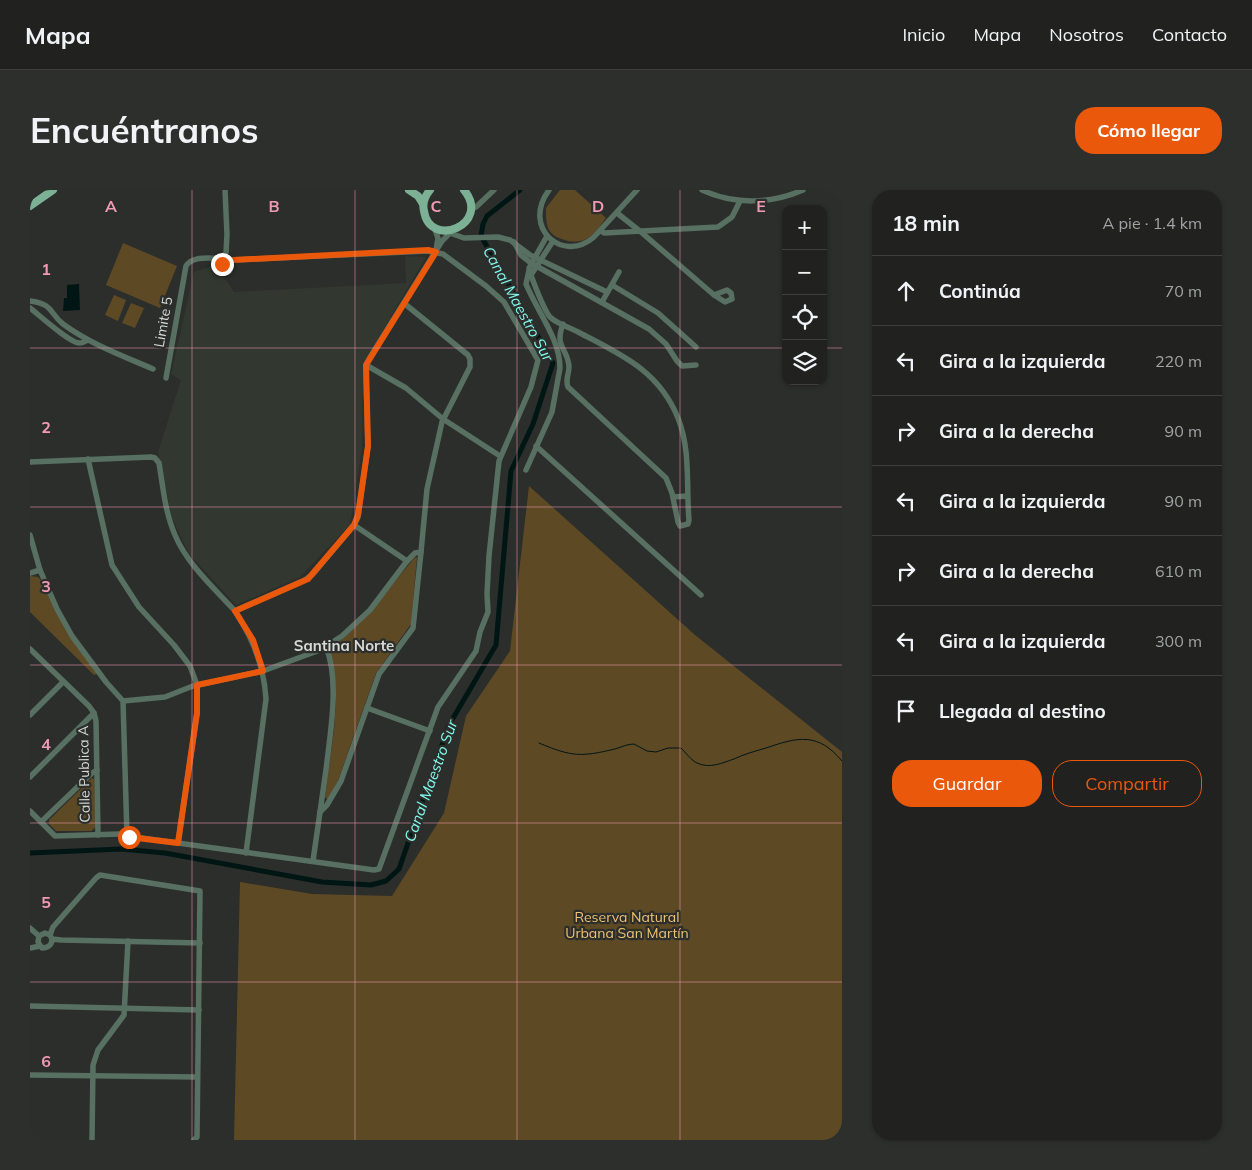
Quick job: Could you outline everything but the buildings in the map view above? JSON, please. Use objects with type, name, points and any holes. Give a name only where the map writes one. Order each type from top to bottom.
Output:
[{"type":"main road","points":[[30,206],[53,190]]},
{"type":"main road","points":[[409,190],[418,196],[423,204],[426,218],[434,227],[451,231],[466,223],[470,216],[470,201],[464,190]]},
{"type":"main road","points":[[423,204],[430,190]]},
{"type":"street","name":"Limite 5","points":[[166,378],[188,262],[196,259],[218,259],[226,253],[225,190]]},
{"type":"street","points":[[471,208],[478,205],[494,190]]},
{"type":"street","points":[[549,190],[541,202],[539,218],[543,231],[553,241],[567,245],[580,245],[590,241],[637,190]]},
{"type":"street","points":[[702,190],[722,198],[740,201],[777,199],[803,190]]},
{"type":"street","points":[[601,231],[604,233],[641,232],[718,227],[732,217],[740,201]]},
{"type":"street","points":[[617,213],[714,295]]},
{"type":"street","points":[[434,227],[441,239]]},
{"type":"street","points":[[235,611],[308,579],[354,525],[358,515],[368,446],[366,365],[436,252],[441,239],[451,231],[462,237],[501,237],[514,242],[534,262],[649,329],[666,344],[676,362],[682,366],[696,365]]},
{"type":"street","points":[[526,470],[552,412],[559,378],[560,362],[552,335],[526,284],[547,236]]},
{"type":"street","points":[[542,260],[553,241]]},
{"type":"street","points":[[30,535],[40,570],[57,609],[72,636],[100,675],[123,701],[127,834],[129,837],[374,870],[379,869],[440,704],[474,654],[488,612],[489,556],[500,456],[531,386],[538,360],[504,302],[443,254],[428,250],[233,260],[228,263]]},
{"type":"street","points":[[534,262],[542,260],[607,292]]},
{"type":"street","points":[[602,302],[619,272]]},
{"type":"street","points":[[530,273],[548,313],[553,319],[563,324],[626,357],[642,368],[660,386],[678,417],[684,438],[690,520],[688,524],[680,526],[678,522],[673,497],[666,478],[566,384],[569,366],[559,340],[563,324]]},
{"type":"street","points":[[612,285],[658,312],[696,347]]},
{"type":"street","points":[[30,301],[48,306],[61,323],[88,340],[153,369]]},
{"type":"street","points":[[320,812],[341,780],[379,674],[414,626],[428,482],[443,419],[470,367],[469,356],[405,304]]},
{"type":"street","points":[[30,308],[55,329],[76,342],[80,343],[88,340]]},
{"type":"street","points":[[366,365],[406,388],[443,419],[500,456]]},
{"type":"street","points":[[536,446],[702,595]]},
{"type":"street","points":[[30,462],[151,457],[157,460],[167,513],[179,545],[235,611],[253,640],[263,671],[266,689],[266,708],[246,853]]},
{"type":"street","points":[[88,459],[112,565],[139,606],[178,649],[193,672],[197,685],[197,713],[178,843]]},
{"type":"street","points":[[673,497],[687,496]]},
{"type":"street","points":[[354,525],[407,561]]},
{"type":"street","points":[[123,701],[165,697],[197,685],[263,671],[326,648],[355,624],[376,603],[407,561],[416,553],[421,552]]},
{"type":"street","points":[[30,572],[40,570]]},
{"type":"street","points":[[312,861],[332,710],[332,679],[326,648]]},
{"type":"street","name":"Calle Publica A","points":[[31,651],[94,713],[96,721],[98,835]]},
{"type":"street","points":[[30,715],[63,682]]},
{"type":"street","points":[[367,708],[430,730]]},
{"type":"street","points":[[30,777],[94,713]]},
{"type":"street","points":[[41,822],[97,770]]},
{"type":"street","points":[[30,811],[57,836],[120,834]]},
{"type":"street","points":[[30,948],[40,946],[47,948],[51,944],[53,927],[96,878],[104,874],[200,891],[197,1137],[194,1140]]},
{"type":"street","points":[[30,928],[39,936]]},
{"type":"street","points":[[40,946],[37,940],[43,933],[51,937],[200,943]]},
{"type":"street","points":[[92,1140],[94,1058],[123,1018],[126,1008],[128,941]]},
{"type":"street","points":[[30,1006],[199,1010]]},
{"type":"street","points":[[30,1075],[197,1077]]},
{"type":"shaded area","points":[[405,256],[426,257],[363,364],[362,449],[350,525],[300,577],[236,605],[189,554],[172,518],[158,452],[181,380],[171,374],[194,272],[216,265],[234,292],[406,283]]},
{"type":"shaded area","points":[[79,284],[80,310],[63,311],[64,298],[67,298],[67,285]]},
{"type":"green space","points":[[560,190],[575,190],[606,218],[588,238],[580,241],[567,241],[554,235],[548,228],[546,208]]},
{"type":"green space","points":[[123,243],[177,266],[160,308],[106,285]]},
{"type":"green space","points":[[114,295],[126,300],[118,321],[105,315]]},
{"type":"green space","points":[[131,303],[144,308],[135,328],[122,323]]},
{"type":"green space","name":"Reserva Natural Urbana San Martín","points":[[529,486],[695,635],[842,752],[842,1140],[234,1140],[240,882],[312,894],[392,896],[444,813],[466,716],[510,651]]},
{"type":"green space","points":[[417,557],[411,624],[376,673],[339,778],[328,800],[325,797],[336,702],[330,649],[373,609],[414,558]]},
{"type":"green space","points":[[30,576],[38,577],[41,580],[68,634],[97,674],[94,675],[30,612]]},
{"type":"green space","points":[[92,778],[94,779],[96,827],[91,831],[56,831],[49,824],[49,820]]},
{"type":"waterway","name":"Canal Maestro Sur","points":[[30,853],[121,849],[165,853],[322,882],[371,885],[386,881],[399,869],[449,725],[496,645],[511,471],[533,424],[553,363],[481,236],[483,224],[487,216],[520,190]]},
{"type":"waterway","points":[[539,743],[560,751],[577,754],[603,752],[631,744],[647,751],[656,752],[668,748],[681,748],[695,762],[702,765],[711,765],[720,764],[788,741],[807,740],[816,741],[824,745],[842,761]]},
{"type":"district","name":"Santina Norte","points":[[344,646]]},
{"type":"route","points":[[129,837],[178,843],[197,713],[197,685],[263,671],[253,640],[235,611],[308,579],[354,525],[358,517],[362,474],[368,446],[366,365],[436,252],[428,250],[230,260],[228,263],[222,264]]}]
